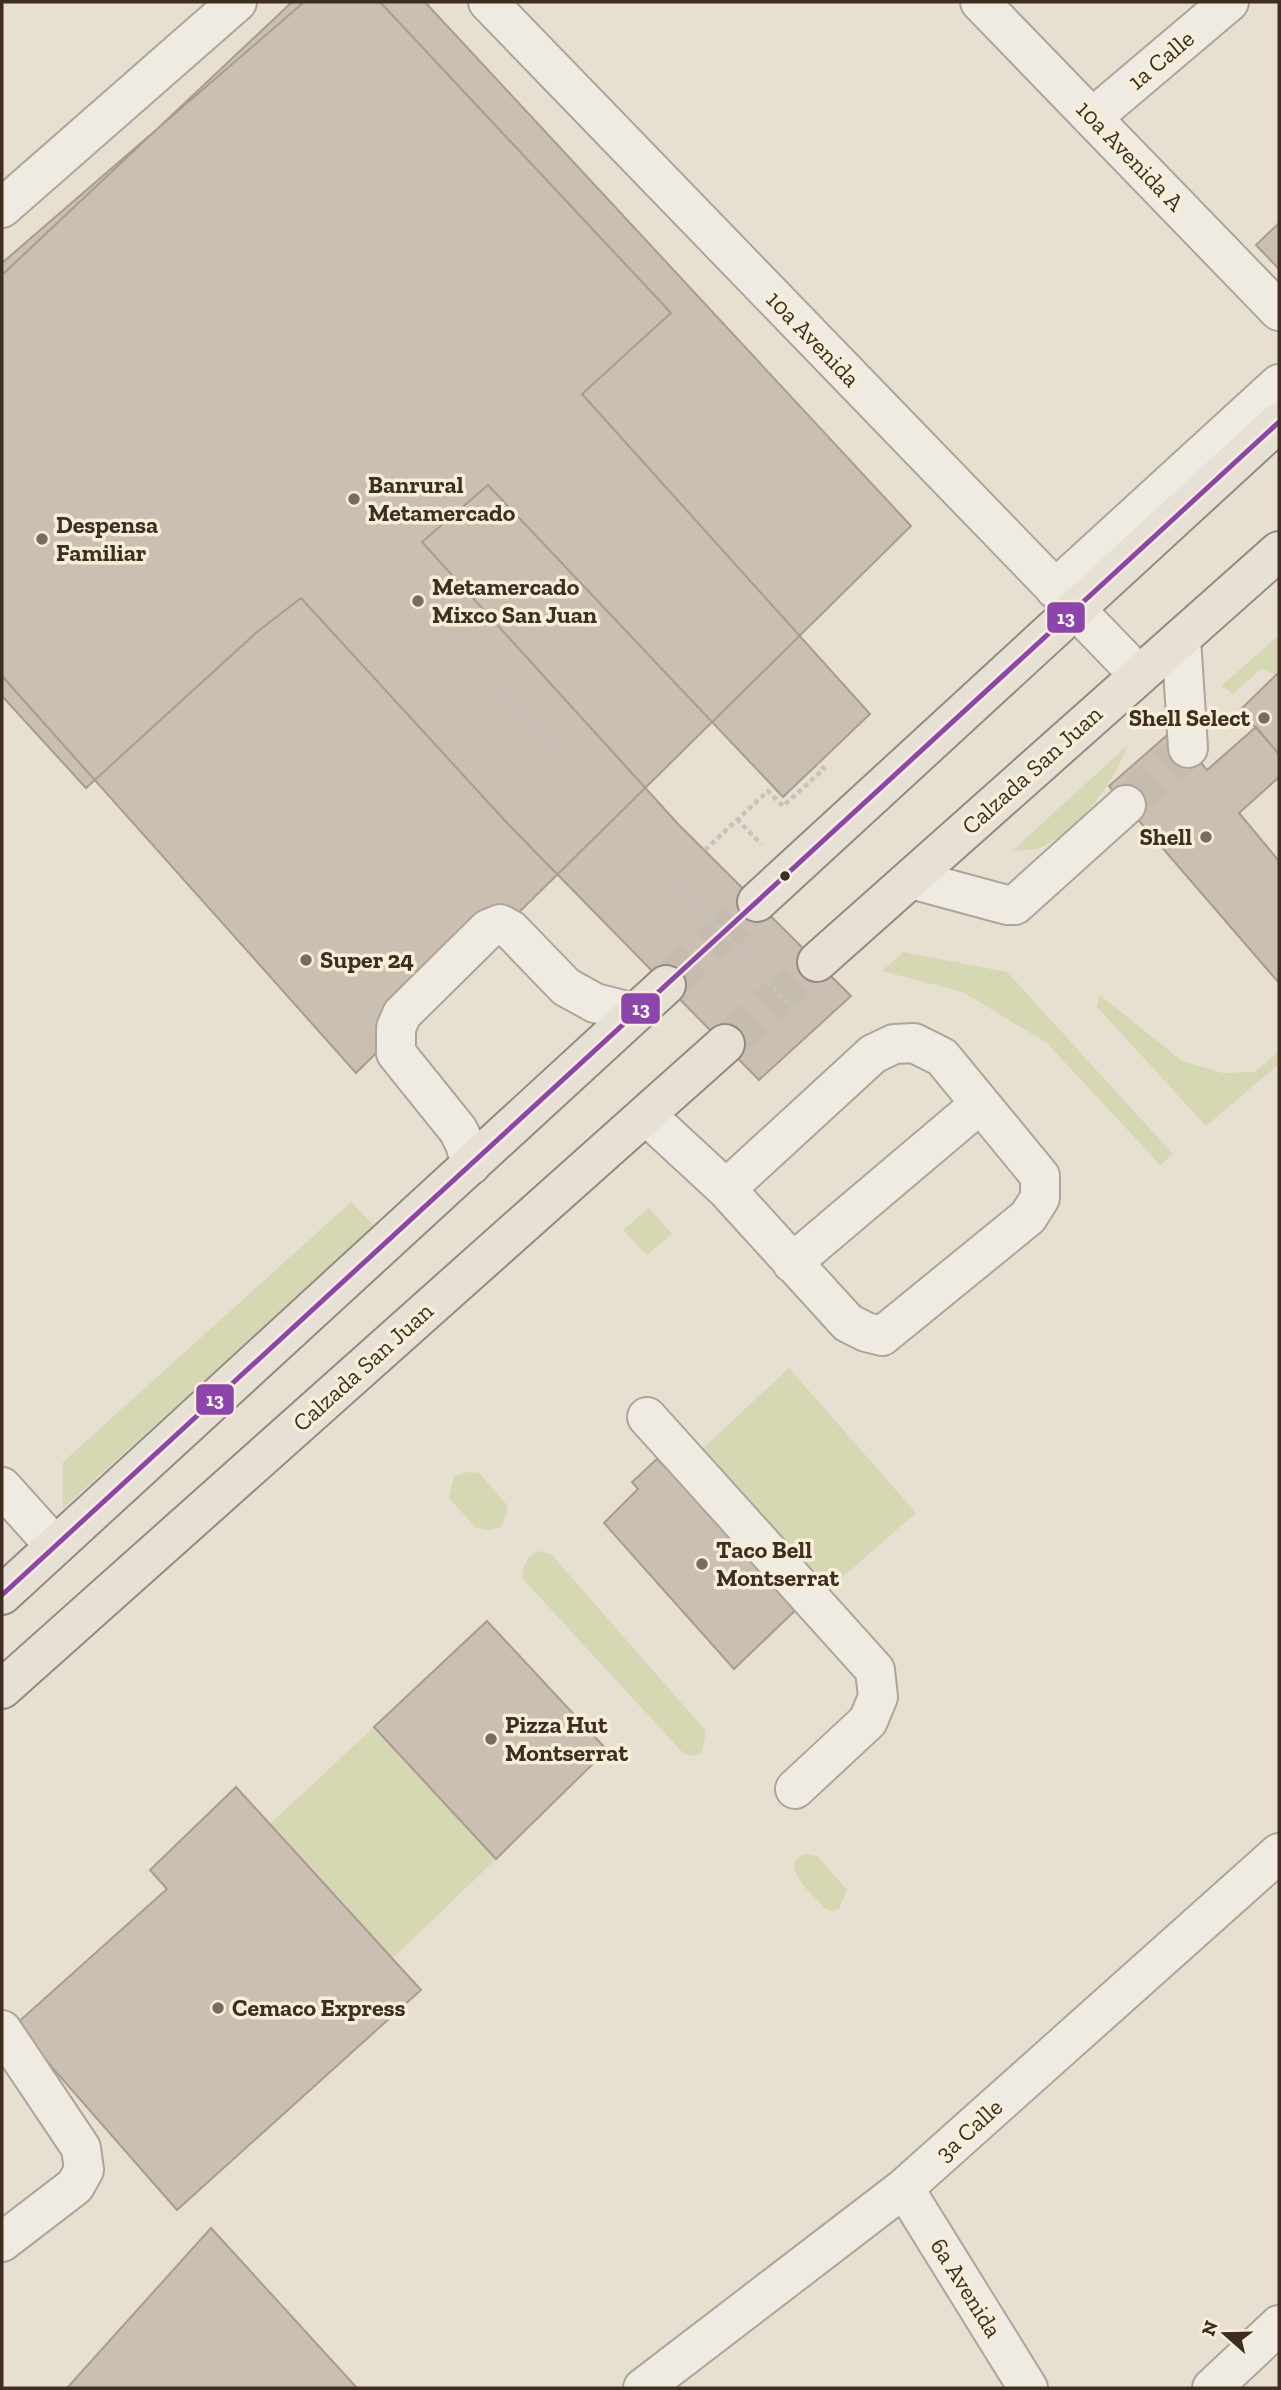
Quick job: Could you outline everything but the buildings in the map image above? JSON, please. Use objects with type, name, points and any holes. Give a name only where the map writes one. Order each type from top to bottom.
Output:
[{"type":"main road","points":[[757,902],[1065,599],[1279,422]]},
{"type":"main road","name":"Calzada San Juan","points":[[817,962],[1279,551]]},
{"type":"main road","points":[[2,1595],[666,985]]},
{"type":"main road","name":"Calzada San Juan","points":[[2,1689],[725,1044]]},
{"type":"street","points":[[2,208],[237,2]]},
{"type":"street","name":"10a Avenida","points":[[488,2],[1139,675]]},
{"type":"street","name":"10a Avenida A","points":[[980,2],[1279,311]]},
{"type":"street","name":"1a Calle","points":[[1092,118],[1229,2]]},
{"type":"street","points":[[1065,599],[1279,384]]},
{"type":"street","points":[[1181,638],[1188,748]]},
{"type":"street","points":[[911,879],[1015,905],[1126,805]]},
{"type":"street","points":[[471,1165],[458,1130],[396,1053],[396,1028],[402,1014],[488,929],[500,924],[511,930],[575,992],[595,1003],[635,1013]]},
{"type":"street","points":[[646,1115],[726,1189],[848,1323],[882,1336],[1028,1217],[1040,1198],[1040,1176],[942,1057],[914,1042],[894,1044],[873,1054],[726,1189]]},
{"type":"street","points":[[792,1263],[980,1104]]},
{"type":"street","points":[[647,1417],[875,1670],[878,1698],[868,1721],[795,1789]]},
{"type":"street","points":[[2,1487],[55,1546]]},
{"type":"street","name":"3a Calle","points":[[643,2388],[904,2188],[1279,1853]]},
{"type":"street","points":[[2,2030],[81,2148],[84,2170],[75,2186],[2,2242]]},
{"type":"street","name":"6a Avenida","points":[[904,2188],[1028,2388]]},
{"type":"street","points":[[1212,2388],[1279,2325]]},
{"type":"path","points":[[417,599],[809,1026]]},
{"type":"path","points":[[705,850],[768,791],[783,806],[824,769],[819,763]]},
{"type":"path","points":[[737,819],[754,836]]},
{"type":"green space","points":[[1279,635],[1279,676],[1261,669],[1233,694],[1221,686]]},
{"type":"green space","points":[[1128,745],[1104,790],[1068,830],[1040,848],[1012,851]]},
{"type":"green space","points":[[904,952],[1007,972],[1173,1154],[1160,1165],[1047,1043],[963,992],[882,971]]},
{"type":"green space","points":[[1100,995],[1182,1061],[1223,1073],[1254,1072],[1279,1052],[1279,1064],[1206,1126],[1097,1007]]},
{"type":"green space","points":[[351,1202],[375,1227],[63,1508],[63,1462]]},
{"type":"green space","points":[[649,1208],[672,1234],[647,1255],[623,1230]]},
{"type":"green space","points":[[789,1368],[916,1513],[823,1594],[700,1451]]},
{"type":"green space","points":[[468,1472],[479,1473],[507,1505],[501,1527],[488,1530],[476,1528],[449,1498],[454,1476]]},
{"type":"green space","points":[[540,1551],[551,1554],[706,1731],[702,1753],[693,1756],[684,1754],[522,1578],[526,1561]]},
{"type":"green space","points":[[374,1727],[496,1859],[392,1959],[270,1824]]},
{"type":"green space","points":[[805,1854],[817,1856],[847,1890],[839,1909],[826,1909],[800,1881],[794,1866],[797,1859]]},
{"type":"tunnel","points":[[1126,805],[1188,748]]},
{"type":"tunnel","points":[[666,985],[757,902]]},
{"type":"tunnel","points":[[725,1044],[817,962]]},
{"type":"transit line","name":"13","points":[[2,1595],[1279,422]]},
{"type":"place","name":"Banrural Metamercado","points":[[354,499]]},
{"type":"place","name":"Despensa Familiar","points":[[42,539]]},
{"type":"place","name":"Metamercado Mixco San Juan","points":[[418,601]]},
{"type":"place","name":"Shell Select","points":[[1264,718]]},
{"type":"place","name":"Shell","points":[[1206,837]]},
{"type":"place","name":"Super 24","points":[[306,960]]},
{"type":"place","name":"Taco Bell Montserrat","points":[[702,1564]]},
{"type":"place","name":"Pizza Hut Montserrat","points":[[491,1739]]},
{"type":"place","name":"Cemaco Express","points":[[218,2008]]}]
